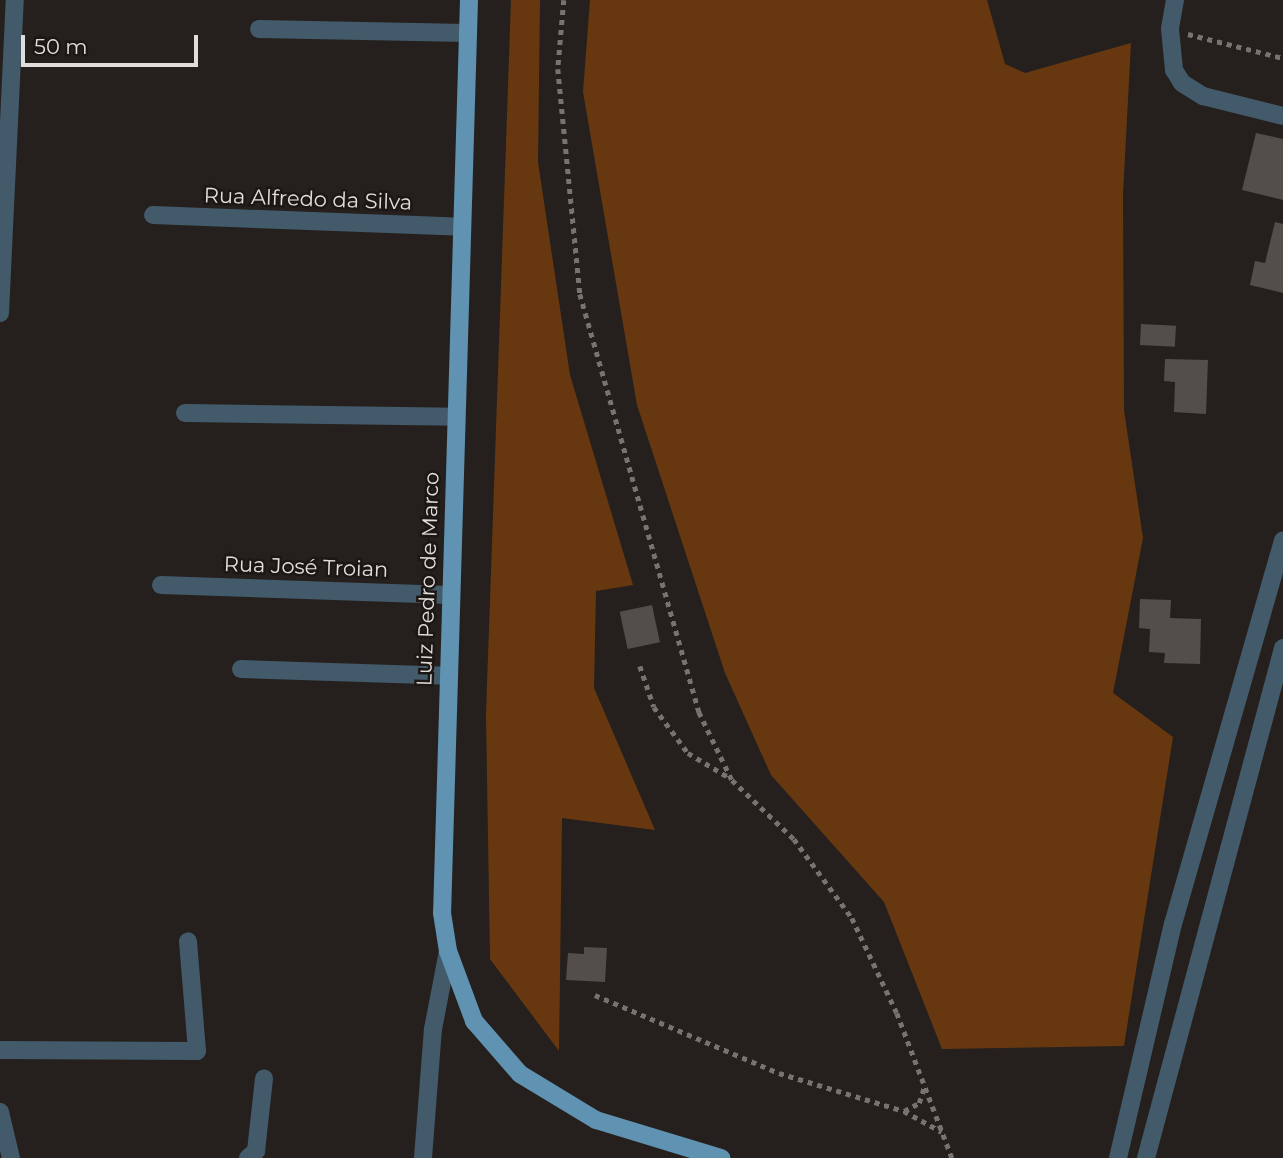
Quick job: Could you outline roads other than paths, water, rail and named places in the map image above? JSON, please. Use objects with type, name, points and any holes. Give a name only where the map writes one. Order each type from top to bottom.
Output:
[{"type":"main road","name":"Luiz Pedro de Marco","points":[[448,951],[442,913],[469,0]]},
{"type":"main road","points":[[448,951],[474,1021],[520,1074],[596,1120],[701,1155],[721,1158]]},
{"type":"street","points":[[0,313],[15,0]]},
{"type":"street","points":[[1175,0],[1170,29],[1174,70],[1190,91],[1283,116]]},
{"type":"street","points":[[259,29],[467,33]]},
{"type":"street","name":"Rua Alfredo da Silva","points":[[153,215],[462,227]]},
{"type":"street","points":[[185,413],[456,416]]},
{"type":"street","points":[[1118,1158],[1173,925],[1283,540]]},
{"type":"street","name":"Rua José Troian","points":[[161,585],[450,595]]},
{"type":"street","points":[[1146,1158],[1283,648]]},
{"type":"street","points":[[242,669],[448,676]]},
{"type":"street","points":[[0,1050],[197,1051],[188,941]]},
{"type":"street","name":"Luiz Pedro de Marco","points":[[423,1158],[433,1029],[448,951]]},
{"type":"street","points":[[248,1158],[257,1151],[264,1078]]},
{"type":"street","points":[[0,1115],[11,1158]]}]
